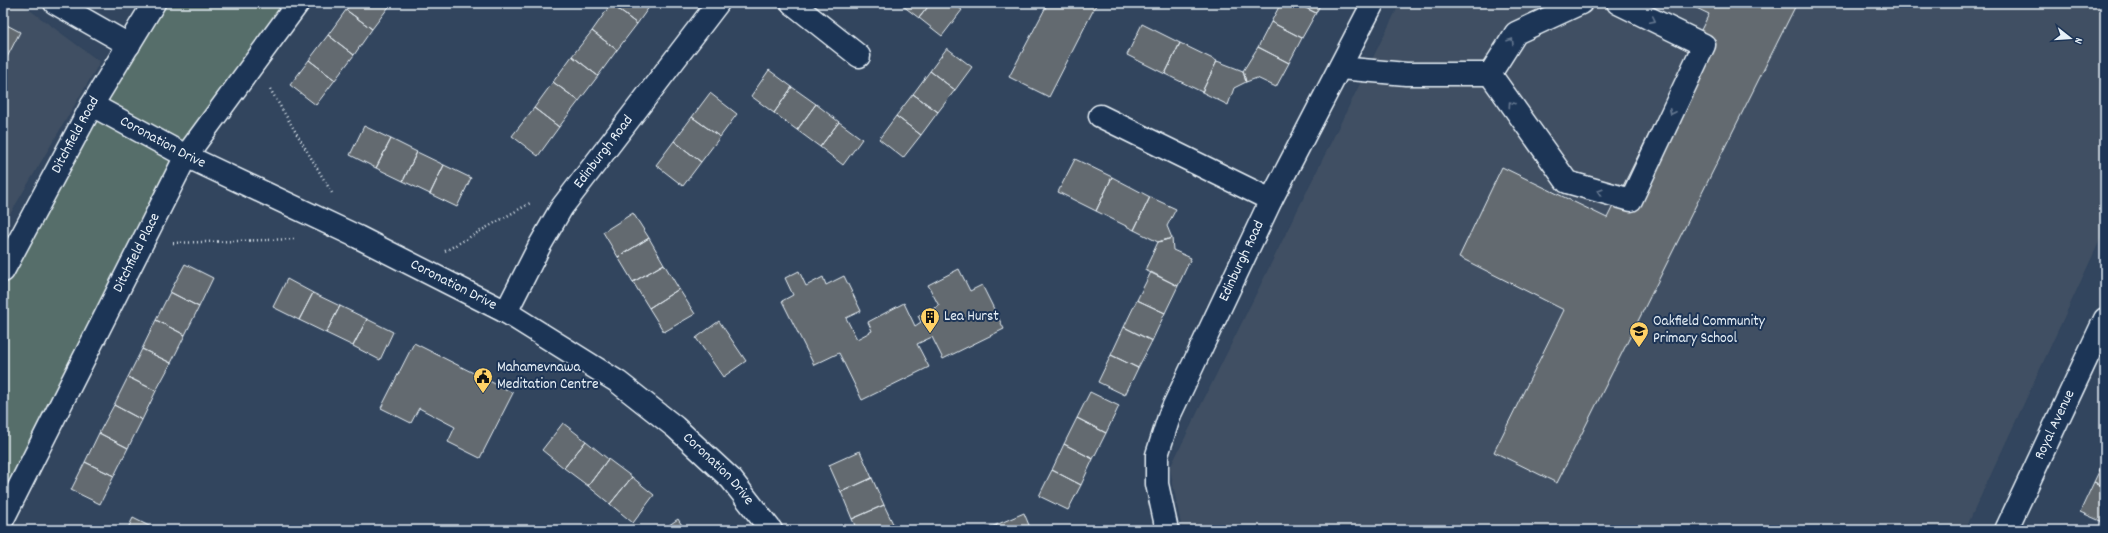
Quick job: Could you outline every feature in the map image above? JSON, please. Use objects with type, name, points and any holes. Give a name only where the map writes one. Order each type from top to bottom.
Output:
[{"type":"street","points":[[55,3],[129,45]]},
{"type":"street","name":"Ditchfield Road","points":[[3,271],[92,105],[154,3]]},
{"type":"street","name":"Ditchfield Place","points":[[3,520],[186,156],[298,3]]},
{"type":"street","name":"Edinburgh Road","points":[[506,312],[540,245],[562,207],[718,3]]},
{"type":"street","points":[[792,3],[859,56]]},
{"type":"street","name":"Edinburgh Road","points":[[1167,530],[1162,515],[1156,484],[1157,455],[1170,414],[1271,200],[1373,3]]},
{"type":"street","points":[[1490,74],[1516,33],[1581,3]]},
{"type":"street","points":[[1490,74],[1567,182],[1631,200],[1704,45],[1618,3]]},
{"type":"street","points":[[1340,68],[1406,74],[1490,74]]},
{"type":"street","name":"Coronation Drive","points":[[92,105],[186,156],[417,267],[506,312],[618,382],[675,427],[732,479],[771,530]]},
{"type":"street","points":[[1100,116],[1271,200]]},
{"type":"street","name":"Royal Avenue","points":[[2006,530],[2105,319]]},
{"type":"path","points":[[254,63],[334,197]]},
{"type":"path","points":[[417,267],[533,202]]},
{"type":"path","points":[[142,244],[304,239]]},
{"type":"shaded area","points":[[3,3],[20,3],[100,62],[10,214],[3,210]]},
{"type":"shaded area","name":"Oakfield Community Primary School","points":[[1400,3],[2105,3],[2105,229],[1965,530],[1182,530],[1170,468]]},
{"type":"green space","points":[[154,3],[298,3],[186,156],[3,530],[3,280]]},
{"type":"building","points":[[352,3],[391,4],[372,29],[346,10]]},
{"type":"building","points":[[652,3],[637,24],[611,4]]},
{"type":"building","points":[[899,3],[931,3],[919,18]]},
{"type":"building","points":[[931,3],[953,3],[962,10],[942,36],[919,18]]},
{"type":"building","points":[[1048,3],[1097,3],[1049,97],[1009,77]]},
{"type":"building","points":[[1281,3],[1296,3],[1316,13],[1302,38],[1271,22]]},
{"type":"building","points":[[1296,3],[1321,3],[1316,13]]},
{"type":"building","points":[[1686,3],[1786,3],[1795,7],[1557,483],[1494,452],[1564,310],[1459,257],[1502,167],[1607,218],[1709,14]]},
{"type":"building","points":[[611,4],[637,24],[617,50],[592,31]]},
{"type":"building","points":[[346,10],[372,29],[354,55],[328,35]]},
{"type":"building","points":[[1271,22],[1302,38],[1289,63],[1258,47]]},
{"type":"building","points":[[3,23],[20,32],[3,65]]},
{"type":"building","points":[[1142,24],[1180,43],[1165,74],[1127,55]]},
{"type":"building","points":[[592,31],[617,50],[598,76],[572,56]]},
{"type":"building","points":[[328,35],[354,55],[335,80],[309,60]]},
{"type":"building","points":[[1180,43],[1217,61],[1202,92],[1165,74]]},
{"type":"building","points":[[1258,47],[1289,63],[1276,87],[1257,78],[1246,82],[1243,71]]},
{"type":"building","points":[[947,48],[972,67],[955,90],[930,71]]},
{"type":"building","points":[[572,56],[598,76],[579,101],[553,82]]},
{"type":"building","points":[[309,60],[335,80],[316,105],[290,85]]},
{"type":"building","points":[[1217,61],[1243,71],[1246,82],[1234,88],[1228,105],[1202,92]]},
{"type":"building","points":[[769,70],[792,87],[774,113],[751,96]]},
{"type":"building","points":[[930,71],[955,90],[938,112],[913,94]]},
{"type":"building","points":[[553,82],[579,101],[559,127],[534,108]]},
{"type":"building","points":[[792,87],[816,104],[797,130],[774,113]]},
{"type":"building","points":[[710,93],[737,114],[720,137],[692,117]]},
{"type":"building","points":[[913,94],[938,112],[921,135],[896,116]]},
{"type":"building","points":[[816,104],[839,122],[820,147],[797,130]]},
{"type":"building","points":[[534,108],[559,127],[538,156],[512,136]]},
{"type":"building","points":[[896,116],[921,135],[903,158],[879,139]]},
{"type":"building","points":[[692,117],[720,137],[701,162],[674,141]]},
{"type":"building","points":[[839,122],[862,139],[843,165],[820,147]]},
{"type":"building","points":[[364,126],[391,139],[376,168],[350,155]]},
{"type":"building","points":[[391,139],[417,152],[403,181],[376,168]]},
{"type":"building","points":[[674,141],[701,162],[683,186],[656,165]]},
{"type":"building","points":[[417,152],[444,165],[430,194],[403,181]]},
{"type":"building","points":[[1075,159],[1112,177],[1096,211],[1058,192]]},
{"type":"building","points":[[444,165],[471,178],[457,207],[430,194]]},
{"type":"building","points":[[1112,177],[1150,197],[1134,230],[1096,211]]},
{"type":"building","points":[[1150,197],[1176,209],[1167,226],[1172,238],[1158,242],[1134,230]]},
{"type":"building","points":[[633,213],[649,238],[618,257],[603,232]]},
{"type":"building","points":[[649,238],[664,264],[633,282],[618,257]]},
{"type":"building","points":[[1172,238],[1173,250],[1191,258],[1178,286],[1145,270],[1158,242]]},
{"type":"building","points":[[185,264],[213,278],[199,307],[170,292]]},
{"type":"building","points":[[664,264],[679,289],[649,308],[633,282]]},
{"type":"building","name":"Lea Hurst","points":[[959,269],[970,291],[982,285],[1004,329],[943,359],[932,337],[917,344],[929,367],[862,400],[839,353],[814,365],[782,301],[793,295],[785,278],[799,271],[806,286],[823,277],[826,285],[844,276],[861,311],[846,318],[857,339],[872,331],[868,322],[904,303],[915,326],[921,322],[918,316],[939,306],[928,285]]},
{"type":"building","points":[[1151,272],[1178,286],[1165,313],[1137,300]]},
{"type":"building","points":[[287,279],[313,293],[299,320],[273,307]]},
{"type":"building","points":[[679,289],[695,314],[664,332],[649,308]]},
{"type":"building","points":[[170,292],[199,307],[185,335],[156,320]]},
{"type":"building","points":[[313,293],[340,306],[326,333],[299,320]]},
{"type":"building","points":[[1137,300],[1165,313],[1152,341],[1124,327]]},
{"type":"building","points":[[340,306],[367,319],[353,346],[326,333]]},
{"type":"building","points":[[367,319],[393,332],[380,360],[353,346]]},
{"type":"building","points":[[156,320],[185,335],[171,363],[142,349]]},
{"type":"building","points":[[719,321],[746,361],[723,377],[696,338]]},
{"type":"building","points":[[1124,327],[1152,341],[1138,368],[1111,355]]},
{"type":"building","points":[[414,343],[513,393],[480,458],[448,442],[455,427],[419,408],[411,423],[381,408]]},
{"type":"building","points":[[142,349],[171,363],[156,391],[128,377]]},
{"type":"building","points":[[1111,355],[1138,368],[1125,395],[1098,382]]},
{"type":"building","points":[[128,377],[156,391],[142,420],[114,405]]},
{"type":"building","points":[[1090,392],[1119,406],[1106,433],[1077,418]]},
{"type":"building","points":[[114,405],[142,420],[128,448],[99,433]]},
{"type":"building","points":[[1077,418],[1106,433],[1093,459],[1064,444]]},
{"type":"building","points":[[563,423],[586,441],[564,468],[542,450]]},
{"type":"building","points":[[99,433],[128,448],[114,476],[85,462]]},
{"type":"building","points":[[586,441],[608,459],[588,486],[564,468]]},
{"type":"building","points":[[1064,444],[1093,459],[1081,485],[1052,470]]},
{"type":"building","points":[[860,451],[872,478],[841,492],[829,465]]},
{"type":"building","points":[[608,459],[632,477],[610,504],[588,486]]},
{"type":"building","points":[[2105,459],[2105,487],[2094,482]]},
{"type":"building","points":[[85,462],[114,476],[100,504],[71,490]]},
{"type":"building","points":[[1052,470],[1081,485],[1068,510],[1039,496]]},
{"type":"building","points":[[632,477],[654,495],[633,523],[610,504]]},
{"type":"building","points":[[872,478],[884,505],[852,519],[841,492]]},
{"type":"building","points":[[2094,482],[2105,487],[2105,523],[2080,512]]},
{"type":"building","points":[[884,505],[896,530],[857,530],[852,519]]},
{"type":"building","points":[[1024,513],[1031,530],[998,530],[996,525]]},
{"type":"building","points":[[133,518],[157,530],[127,530]]},
{"type":"building","points":[[678,519],[685,530],[662,530]]},
{"type":"building","points":[[996,525],[998,530],[982,530]]},
{"type":"place","name":"Lea Hurst","points":[[930,334]]},
{"type":"place","name":"Oakfield Community Primary School","points":[[1639,348]]},
{"type":"place","name":"Mahamevnawa Meditation Centre","points":[[483,394]]}]
